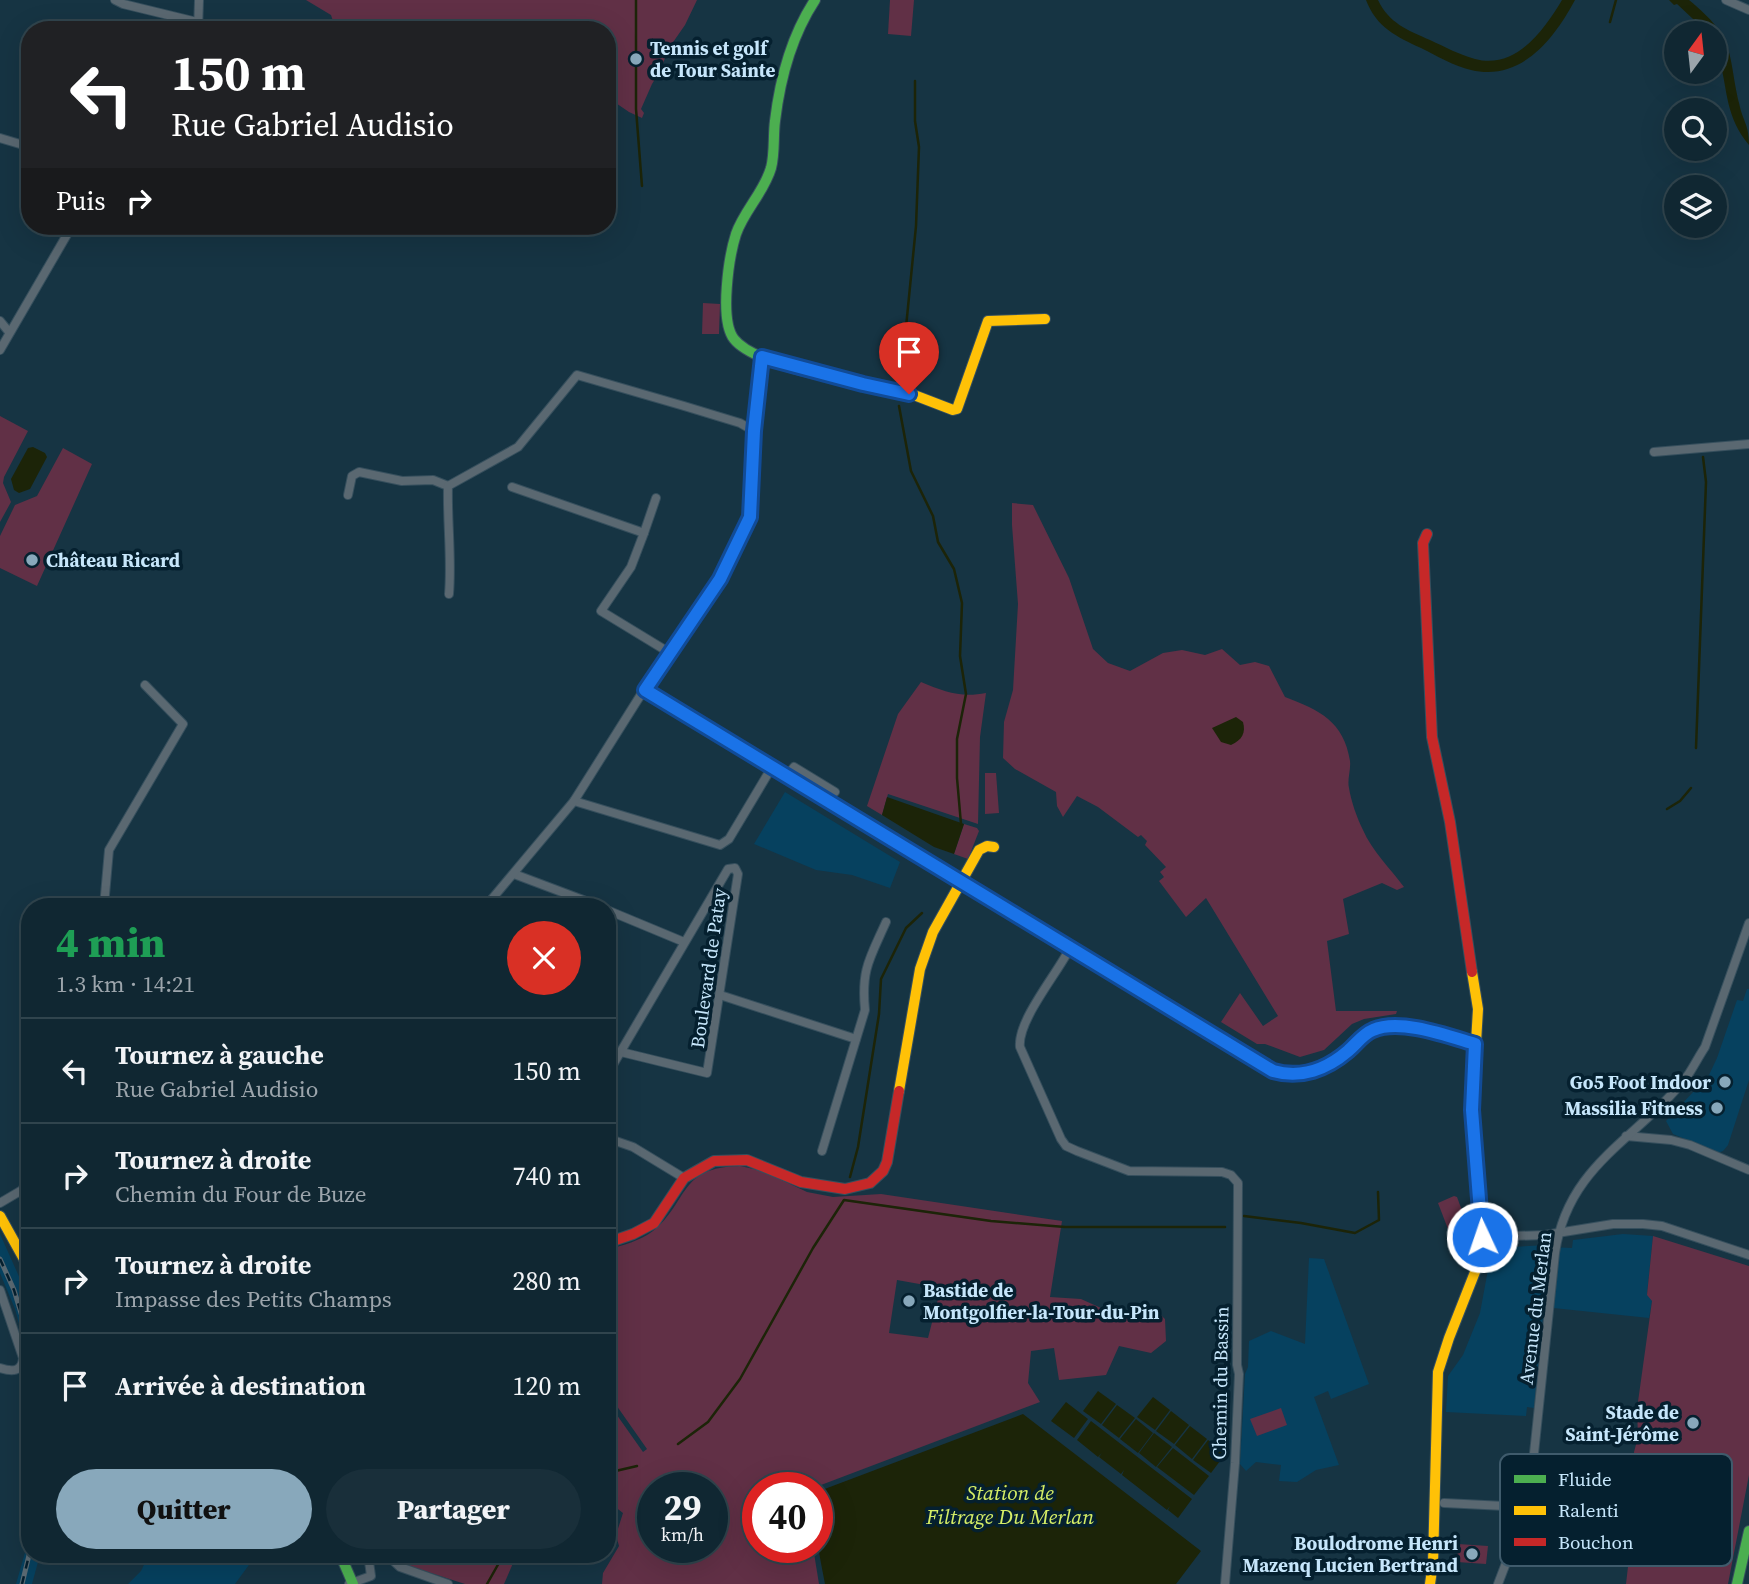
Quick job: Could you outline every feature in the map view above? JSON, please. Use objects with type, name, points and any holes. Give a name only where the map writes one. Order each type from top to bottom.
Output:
[{"type":"street","points":[[116,0],[181,21]]},
{"type":"street","points":[[198,21],[199,0]]},
{"type":"street","points":[[815,0],[807,11],[790,53],[776,112],[768,174],[737,232],[731,257],[727,284],[730,329],[738,344],[762,357],[909,394],[953,410],[957,409],[962,400],[972,362],[988,321],[1045,319]]},
{"type":"street","points":[[1726,0],[1749,10]]},
{"type":"street","points":[[0,138],[21,144]]},
{"type":"street","points":[[0,349],[67,235]]},
{"type":"street","points":[[0,321],[9,332]]},
{"type":"street","points":[[493,898],[574,801],[720,579],[745,532],[750,517],[754,431],[762,357]]},
{"type":"street","points":[[348,495],[352,476],[359,472],[402,481],[433,480],[448,486],[518,447],[577,375],[684,405],[740,423],[754,431]]},
{"type":"street","points":[[1654,452],[1749,444]]},
{"type":"street","points":[[448,486],[447,523],[451,571],[449,594]]},
{"type":"street","points":[[512,487],[643,533]]},
{"type":"street","points":[[656,498],[631,567],[601,611],[670,653]]},
{"type":"street","points":[[1427,534],[1423,543],[1432,737],[1450,822],[1478,1009],[1472,1110],[1482,1237],[1470,1289],[1438,1372],[1433,1563],[1430,1584]]},
{"type":"street","points":[[105,898],[109,849],[183,724],[145,685]]},
{"type":"street","points":[[645,690],[1264,1067],[1283,1074],[1302,1074],[1324,1068],[1349,1051],[1363,1036],[1382,1027],[1416,1028],[1475,1044]]},
{"type":"street","points":[[788,776],[794,766],[835,792]]},
{"type":"street","points":[[574,801],[715,845],[729,839],[772,767]]},
{"type":"street","points":[[616,1240],[653,1223],[684,1178],[703,1166],[725,1159],[747,1160],[801,1182],[845,1189],[870,1183],[883,1171],[887,1162],[920,969],[933,932],[979,850],[987,846],[994,847]]},
{"type":"street","name":"Boulevard de Patay","points":[[621,1052],[707,1073],[738,874],[735,868],[728,869],[684,942]]},
{"type":"street","points":[[514,874],[578,898]]},
{"type":"street","points":[[616,914],[684,942],[616,1060]]},
{"type":"street","points":[[822,1152],[865,1010],[863,977],[886,922]]},
{"type":"street","name":"Avenue du Merlan","points":[[1534,1454],[1558,1233],[1570,1202],[1584,1180],[1681,1082],[1705,1047],[1749,923]]},
{"type":"street","name":"Chemin du Bassin","points":[[1070,948],[1027,1020],[1019,1040],[1066,1146],[1129,1171],[1222,1172],[1231,1175],[1238,1183],[1239,1374],[1225,1584]]},
{"type":"street","points":[[720,995],[856,1039]]},
{"type":"street","points":[[1626,1136],[1671,1140],[1690,1145],[1749,1170]]},
{"type":"street","points":[[616,1141],[633,1147],[684,1178]]},
{"type":"street","points":[[0,1203],[21,1191]]},
{"type":"street","points":[[0,1216],[21,1254]]},
{"type":"street","points":[[1482,1237],[1558,1233],[1613,1224],[1652,1224],[1749,1255]]},
{"type":"street","points":[[0,1290],[21,1352]]},
{"type":"street","points":[[0,1368],[10,1371],[21,1366]]},
{"type":"street","points":[[1444,1503],[1500,1506]]},
{"type":"street","points":[[1737,1584],[1749,1531]]},
{"type":"street","points":[[339,1563],[350,1584]]},
{"type":"street","points":[[343,1563],[350,1584]]},
{"type":"street","points":[[350,1584],[371,1576],[369,1563]]},
{"type":"street","points":[[396,1563],[400,1567],[448,1584]]},
{"type":"street","name":"Avenue du Merlan","points":[[1498,1584],[1505,1566]]},
{"type":"shaded area","name":"Tennis et golf de Tour Sainte","points":[[306,0],[697,0],[652,84],[641,109],[644,113],[642,118],[616,103],[616,21],[333,21],[331,15]]},
{"type":"shaded area","points":[[890,0],[914,0],[911,36],[888,34]]},
{"type":"shaded area","points":[[703,303],[720,304],[719,334],[702,334]]},
{"type":"shaded area","points":[[0,416],[28,431],[4,477],[3,483],[11,502],[0,522]]},
{"type":"shaded area","points":[[63,448],[92,464],[37,586],[0,568],[0,536],[15,505],[37,496]]},
{"type":"shaded area","points":[[1012,503],[1033,505],[1069,578],[1093,649],[1108,663],[1130,671],[1163,653],[1182,650],[1205,655],[1222,649],[1240,665],[1255,662],[1269,666],[1285,697],[1309,707],[1336,727],[1347,748],[1350,761],[1349,788],[1359,820],[1371,845],[1404,887],[1397,890],[1382,883],[1343,899],[1349,934],[1327,941],[1336,1011],[1397,1011],[1396,1014],[1364,1019],[1352,1024],[1324,1050],[1300,1057],[1265,1044],[1257,1044],[1221,1022],[1240,993],[1263,1026],[1278,1016],[1206,898],[1186,917],[1159,881],[1164,877],[1160,872],[1166,867],[1145,845],[1147,841],[1141,835],[1138,837],[1098,807],[1077,796],[1063,817],[1057,806],[1056,792],[1015,769],[1003,758],[1004,722],[1013,690],[1018,604]]},
{"type":"shaded area","points":[[921,682],[953,693],[986,693],[980,737],[978,824],[888,794],[882,815],[867,806],[898,714]]},
{"type":"shaded area","points":[[985,773],[996,773],[999,813],[985,814]]},
{"type":"shaded area","points":[[785,792],[900,862],[890,888],[852,875],[816,870],[754,844]]},
{"type":"shaded area","points":[[964,824],[979,831],[968,859],[954,854]]},
{"type":"shaded area","points":[[1747,989],[1749,1080],[1728,1145],[1718,1153],[1673,1134],[1666,1121],[1709,1075],[1737,1000],[1743,1001]]},
{"type":"shaded area","points":[[740,1166],[763,1171],[807,1192],[833,1197],[881,1194],[1062,1221],[1050,1297],[1081,1299],[1121,1317],[1153,1308],[1165,1319],[1166,1341],[1151,1353],[1119,1346],[1106,1375],[1059,1380],[1054,1348],[1031,1351],[1028,1383],[1040,1402],[833,1480],[833,1472],[742,1472],[742,1563],[816,1563],[819,1584],[602,1584],[603,1573],[609,1563],[616,1563],[619,1546],[616,1535],[623,1513],[616,1508],[616,1414],[643,1452],[647,1449],[616,1405],[616,1247],[653,1231],[665,1220],[695,1179],[705,1172]],"holes":[[[897,1280],[925,1285],[928,1296],[938,1299],[928,1338],[889,1333]]]},
{"type":"shaded area","points":[[1457,1197],[1471,1235],[1456,1244],[1438,1203]]},
{"type":"shaded area","points":[[0,1234],[21,1281],[21,1330],[15,1309],[0,1273]]},
{"type":"shaded area","points":[[1623,1234],[1653,1236],[1647,1294],[1652,1301],[1649,1318],[1544,1307],[1534,1408],[1527,1407],[1526,1416],[1446,1412],[1448,1376],[1463,1355],[1480,1313],[1492,1248],[1547,1245],[1572,1248],[1573,1240]]},
{"type":"shaded area","name":"Stade de Saint-Jérôme","points":[[1653,1236],[1749,1266],[1749,1475],[1732,1563],[1732,1454],[1634,1454],[1638,1437],[1637,1409],[1652,1301],[1647,1295]]},
{"type":"shaded area","points":[[1309,1258],[1324,1259],[1369,1384],[1331,1399],[1328,1391],[1314,1397],[1339,1465],[1316,1470],[1297,1482],[1279,1481],[1281,1465],[1256,1462],[1246,1471],[1240,1464],[1249,1341],[1271,1331],[1305,1344]]},
{"type":"shaded area","points":[[1281,1408],[1287,1425],[1257,1436],[1250,1419]]},
{"type":"shaded area","name":"Boulodrome Henri Mazenq Lucien Bertrand","points":[[1458,1544],[1488,1546],[1486,1564],[1457,1562]]},
{"type":"shaded area","points":[[22,1563],[38,1563],[32,1584],[16,1584]]},
{"type":"shaded area","points":[[145,1563],[250,1563],[235,1584],[128,1584]]},
{"type":"shaded area","points":[[513,1563],[504,1584],[465,1584],[406,1565]]},
{"type":"shaded area","name":"Stade de Saint-Jérôme","points":[[1628,1566],[1731,1566],[1728,1584],[1626,1584]]},
{"type":"water","points":[[1366,0],[1378,0],[1393,20],[1414,33],[1464,55],[1490,61],[1516,53],[1537,35],[1562,0],[1575,0],[1557,29],[1534,54],[1505,70],[1489,72],[1458,66],[1396,35],[1375,17]]},
{"type":"water","points":[[1669,0],[1689,0],[1711,21],[1695,21],[1677,4],[1674,5]]},
{"type":"water","points":[[1727,46],[1749,145],[1736,125],[1725,84],[1727,84]]},
{"type":"water","points":[[33,447],[47,457],[30,489],[19,493],[14,490],[11,479],[28,448]]},
{"type":"water","points":[[1236,717],[1243,722],[1242,736],[1231,745],[1221,742],[1212,728]]},
{"type":"water","points":[[887,797],[964,824],[954,854],[934,847],[882,815]]},
{"type":"water","points":[[1098,1391],[1116,1404],[1101,1424],[1083,1411]]},
{"type":"water","points":[[1153,1397],[1170,1410],[1155,1430],[1137,1417]]},
{"type":"water","points":[[1066,1402],[1088,1419],[1074,1438],[1051,1421]]},
{"type":"water","points":[[1117,1405],[1135,1418],[1119,1438],[1102,1425]]},
{"type":"water","points":[[1171,1411],[1189,1425],[1174,1444],[1156,1431]]},
{"type":"water","name":"Station de Filtrage Du Merlan","points":[[1023,1414],[1201,1551],[1176,1584],[825,1584],[821,1563],[833,1563],[833,1486]]},
{"type":"water","points":[[1136,1419],[1153,1433],[1138,1453],[1120,1439]]},
{"type":"water","points":[[1091,1421],[1192,1499],[1178,1518],[1168,1510],[1170,1506],[1167,1510],[1122,1475],[1124,1470],[1121,1474],[1099,1457],[1102,1453],[1098,1457],[1077,1440]]},
{"type":"water","points":[[1190,1426],[1207,1439],[1192,1459],[1175,1445]]},
{"type":"water","points":[[1154,1433],[1172,1447],[1156,1467],[1139,1453]]},
{"type":"water","points":[[1208,1440],[1226,1453],[1211,1473],[1193,1460]]},
{"type":"water","points":[[1173,1448],[1209,1476],[1194,1495],[1157,1467]]},
{"type":"waterway","points":[[636,0],[636,109],[642,186]]},
{"type":"waterway","points":[[1610,22],[1616,0]]},
{"type":"waterway","points":[[900,388],[916,226],[919,147],[915,121],[915,81]]},
{"type":"waterway","points":[[899,406],[911,471],[933,516],[938,542],[954,569],[962,603],[960,656],[966,694],[957,739],[961,824]]},
{"type":"waterway","points":[[1696,748],[1706,482],[1703,457]]},
{"type":"waterway","points":[[1667,809],[1680,801],[1691,788]]},
{"type":"waterway","points":[[850,1177],[858,1147],[879,1014],[881,979],[906,928],[922,913]]},
{"type":"waterway","points":[[1244,1216],[1355,1233],[1379,1220],[1378,1192]]},
{"type":"waterway","points":[[678,1444],[708,1422],[740,1379],[813,1248],[844,1200],[991,1221],[1065,1227],[1225,1227]]},
{"type":"waterway","points":[[616,1471],[637,1466]]},
{"type":"waterway","points":[[487,1584],[499,1563]]},
{"type":"railway","points":[[0,1259],[21,1313]]},
{"type":"railway","points":[[22,1584],[27,1563]]},
{"type":"traffic: fast","points":[[815,0],[800,28],[784,73],[775,121],[771,168],[736,234],[728,272],[726,303],[729,330],[745,349],[782,365],[885,388]]},
{"type":"traffic: fast","points":[[969,887],[1273,1071],[1308,1072],[1339,1058]]},
{"type":"traffic: fast","points":[[1737,1584],[1749,1531]]},
{"type":"traffic: fast","points":[[344,1563],[353,1584]]},
{"type":"traffic: slow","points":[[885,388],[957,409],[988,321],[1045,319]]},
{"type":"traffic: slow","points":[[899,1091],[920,969],[933,932],[979,850],[987,846],[994,847]]},
{"type":"traffic: slow","points":[[1430,1584],[1433,1563],[1438,1372],[1475,1272],[1482,1237],[1472,1110],[1478,1009],[1472,972]]},
{"type":"traffic: slow","points":[[1339,1058],[1364,1035],[1385,1026],[1411,1026],[1475,1044]]},
{"type":"traffic: slow","points":[[0,1216],[21,1254]]},
{"type":"traffic: jam","points":[[1427,534],[1423,543],[1432,737],[1450,822],[1472,972]]},
{"type":"traffic: jam","points":[[645,690],[969,887]]},
{"type":"traffic: jam","points":[[616,1240],[654,1223],[684,1178],[714,1161],[747,1160],[801,1182],[845,1189],[870,1183],[883,1171],[887,1162],[899,1091]]},
{"type":"place","name":"Tennis et golf de Tour Sainte","points":[[636,59]]},
{"type":"place","name":"Château Ricard","points":[[32,560]]},
{"type":"place","name":"Go5 Foot Indoor","points":[[1725,1082]]},
{"type":"place","name":"Massilia Fitness","points":[[1717,1108]]},
{"type":"place","name":"Bastide de Montgolfier-la-Tour-du-Pin","points":[[909,1301]]},
{"type":"place","name":"Stade de Saint-Jérôme","points":[[1693,1423]]},
{"type":"place","name":"Boulodrome Henri Mazenq Lucien Bertrand","points":[[1472,1554]]},
{"type":"route","points":[[909,394],[762,357],[754,431],[750,517],[745,532],[720,579],[645,690],[1273,1071],[1302,1074],[1324,1068],[1349,1051],[1363,1036],[1382,1027],[1416,1028],[1475,1044],[1472,1110],[1482,1237]]}]
